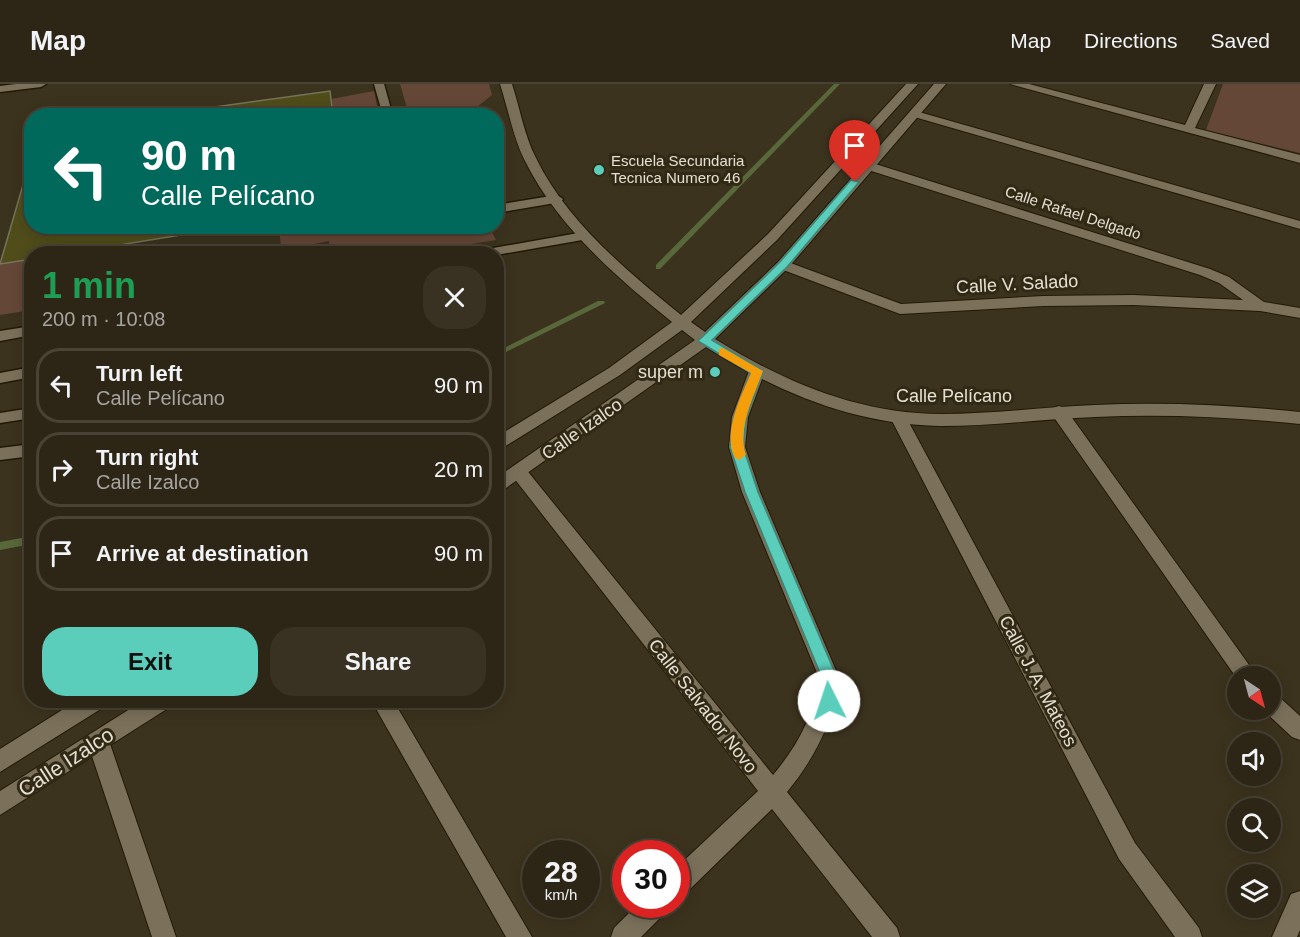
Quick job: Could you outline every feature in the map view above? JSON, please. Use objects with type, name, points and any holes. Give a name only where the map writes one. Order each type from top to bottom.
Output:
[{"type":"street","name":"Calle Pelícano","points":[[506,84],[529,157],[556,200],[584,236],[704,341],[757,371],[837,405],[898,417],[980,419],[1132,409],[1230,410],[1300,418]]},
{"type":"street","name":"Calle Izalco","points":[[504,441],[624,364],[681,323],[749,264],[912,84]]},
{"type":"street","name":"Calle Izalco","points":[[504,483],[704,341],[783,265],[940,84]]},
{"type":"street","points":[[1016,84],[1300,159]]},
{"type":"street","points":[[1188,130],[1210,84]]},
{"type":"street","points":[[915,114],[1300,225]]},
{"type":"street","name":"Calle Rafael Delgado","points":[[869,166],[1205,272],[1224,280],[1260,306]]},
{"type":"street","name":"Calle V. Salado","points":[[783,265],[900,309],[1043,301],[1122,300],[1260,306],[1300,313]]},
{"type":"street","points":[[690,871],[771,793],[808,748],[829,701],[830,680],[751,492],[737,447],[740,417],[757,371]]},
{"type":"street","points":[[1059,412],[1240,666]]},
{"type":"street","name":"Calle J. A. Mateos","points":[[898,417],[1127,851],[1190,937]]},
{"type":"street","name":"Calle Salvador Novo","points":[[519,473],[771,793],[888,937]]},
{"type":"street","name":"Calle Izalco","points":[[0,761],[84,708]]},
{"type":"street","name":"Calle Izalco","points":[[0,804],[150,708]]},
{"type":"street","points":[[386,708],[520,937]]},
{"type":"street","points":[[1281,712],[1300,730]]},
{"type":"street","points":[[98,741],[164,937]]},
{"type":"street","points":[[1284,937],[1300,903]]},
{"type":"street","points":[[623,937],[642,918]]},
{"type":"lane","points":[[0,89],[41,84]]},
{"type":"lane","points":[[379,84],[386,108]]},
{"type":"lane","points":[[504,208],[556,200]]},
{"type":"lane","points":[[504,250],[584,236]]},
{"type":"lane","points":[[0,336],[24,332]]},
{"type":"lane","points":[[0,378],[24,374]]},
{"type":"lane","points":[[0,418],[24,414]]},
{"type":"lane","points":[[0,454],[24,451]]},
{"type":"shaded area","points":[[400,84],[489,84],[492,95],[476,108],[407,108]]},
{"type":"shaded area","points":[[1223,84],[1300,84],[1300,153],[1206,130]]},
{"type":"shaded area","points":[[374,91],[378,108],[332,108],[331,99]]},
{"type":"shaded area","points":[[280,234],[493,234],[496,240],[459,246],[329,246],[329,241],[304,246],[281,246]]},
{"type":"shaded area","points":[[24,260],[24,311],[0,315],[0,264]]},
{"type":"building","points":[[330,91],[332,108],[208,108]]},
{"type":"building","points":[[24,182],[24,234],[187,234],[113,246],[24,246],[24,260],[0,264]]},
{"type":"waterway","points":[[658,267],[837,84]]},
{"type":"waterway","points":[[504,351],[601,303]]},
{"type":"waterway","points":[[0,546],[24,542]]},
{"type":"slow traffic","points":[[723,352],[757,371],[740,417],[737,447],[739,455]]},
{"type":"place","name":"Escuela Secundaria Tecnica Numero 46","points":[[599,170]]},
{"type":"place","name":"super m","points":[[715,372]]},
{"type":"route","points":[[829,701],[830,680],[751,492],[737,447],[740,417],[757,371],[704,341],[783,265],[855,182]]}]
